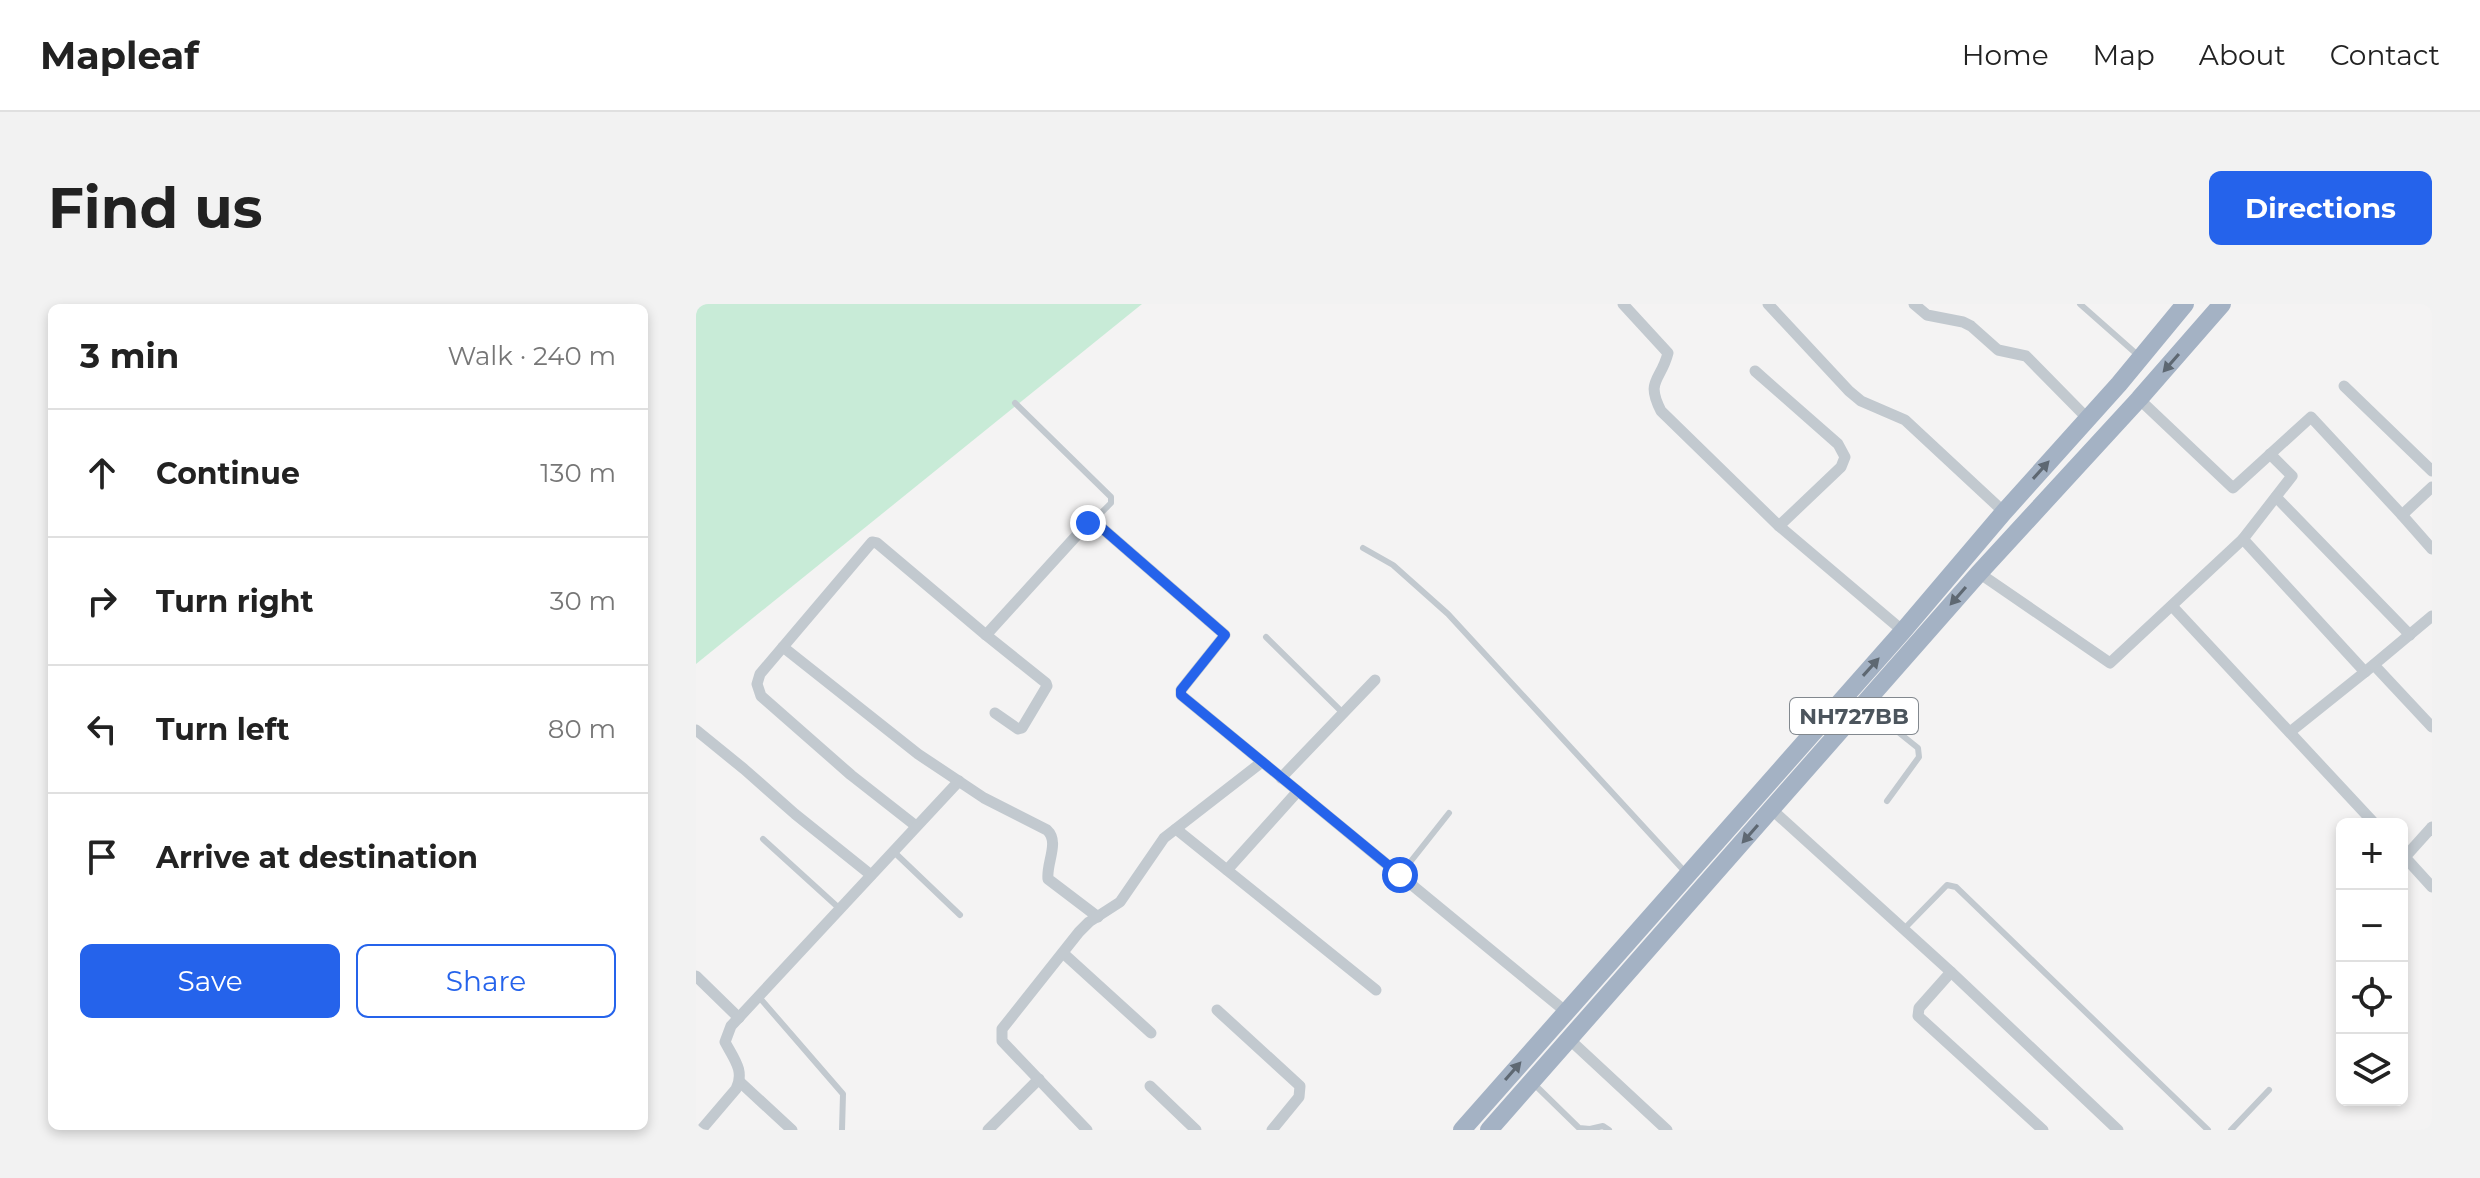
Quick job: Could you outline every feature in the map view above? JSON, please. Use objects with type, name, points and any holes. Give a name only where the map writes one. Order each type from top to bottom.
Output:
[{"type":"highway","name":"NH727BB","points":[[1462,1130],[1903,631],[2185,304]]},
{"type":"highway","name":"NH727BB","points":[[1489,1130],[1979,573],[2222,304]]},
{"type":"street","points":[[1623,304],[1668,353],[1653,384],[1653,397],[1661,411],[1779,526],[1903,631]]},
{"type":"street","points":[[1768,304],[1849,391],[1861,401],[1905,420],[2004,512]]},
{"type":"street","points":[[1914,304],[1927,315],[1971,326],[1998,350],[2026,356],[2088,419]]},
{"type":"street","points":[[1755,371],[1838,444],[1845,457],[1841,467],[1779,526]]},
{"type":"street","points":[[2344,386],[2432,471]]},
{"type":"street","points":[[2139,399],[2233,488],[2311,417],[2432,549]]},
{"type":"street","points":[[1979,573],[2108,663],[2113,661],[2243,539],[2292,476],[2270,454]]},
{"type":"street","points":[[2402,515],[2432,487]]},
{"type":"street","points":[[2276,497],[2410,635]]},
{"type":"street","points":[[986,635],[1092,522],[1225,635],[1180,693],[1565,1011]]},
{"type":"street","points":[[2243,539],[2432,727]]},
{"type":"street","points":[[916,826],[851,775],[761,696],[757,684],[760,674],[872,542],[1046,683],[1020,729],[995,713]]},
{"type":"street","points":[[2172,606],[2369,818]]},
{"type":"street","points":[[2290,732],[2432,616]]},
{"type":"street","points":[[783,647],[918,754],[984,798],[1019,814],[1052,835],[1054,841],[1048,879],[1098,917]]},
{"type":"street","points":[[1281,778],[1375,680]]},
{"type":"street","points":[[696,730],[871,875]]},
{"type":"street","points":[[1087,1130],[1002,1041],[1002,1029],[1079,932],[1120,902],[1155,849],[1262,762]]},
{"type":"street","points":[[701,1130],[740,1082],[742,1073],[725,1042],[727,1034],[959,781]]},
{"type":"street","points":[[1227,870],[1298,791]]},
{"type":"street","points":[[1757,795],[2118,1130]]},
{"type":"street","points":[[2408,851],[2432,827]]},
{"type":"street","points":[[1176,829],[1376,990]]},
{"type":"street","points":[[2408,860],[2432,887]]},
{"type":"street","points":[[1063,953],[1151,1033]]},
{"type":"street","points":[[1951,972],[1919,1008],[1918,1016],[2043,1130]]},
{"type":"street","points":[[696,976],[739,1018]]},
{"type":"street","points":[[1217,1010],[1300,1086],[1299,1097],[1272,1130]]},
{"type":"street","points":[[1569,1039],[1667,1130]]},
{"type":"street","points":[[988,1130],[1039,1079]]},
{"type":"street","points":[[740,1082],[792,1130]]},
{"type":"street","points":[[1150,1086],[1196,1130]]},
{"type":"lane","points":[[2080,304],[2140,358]]},
{"type":"lane","points":[[1015,403],[1111,497],[1111,503],[1092,522]]},
{"type":"lane","points":[[1363,548],[1393,565],[1448,614],[1687,874]]},
{"type":"lane","points":[[1266,637],[1343,713]]},
{"type":"lane","points":[[1864,704],[1918,748],[1920,753],[1887,801]]},
{"type":"lane","points":[[1400,875],[1449,813]]},
{"type":"lane","points":[[763,839],[840,909]]},
{"type":"lane","points":[[893,851],[960,915]]},
{"type":"lane","points":[[1904,929],[1947,885],[1956,887],[2208,1130]]},
{"type":"lane","points":[[759,997],[843,1094],[842,1130]]},
{"type":"lane","points":[[1531,1082],[1579,1128],[1603,1126],[1609,1130]]},
{"type":"lane","points":[[2231,1130],[2269,1090]]},
{"type":"green space","points":[[696,304],[1142,304],[696,664]]},
{"type":"route","points":[[1088,523],[1095,522],[1225,635],[1181,690],[1181,695],[1400,875]]}]
